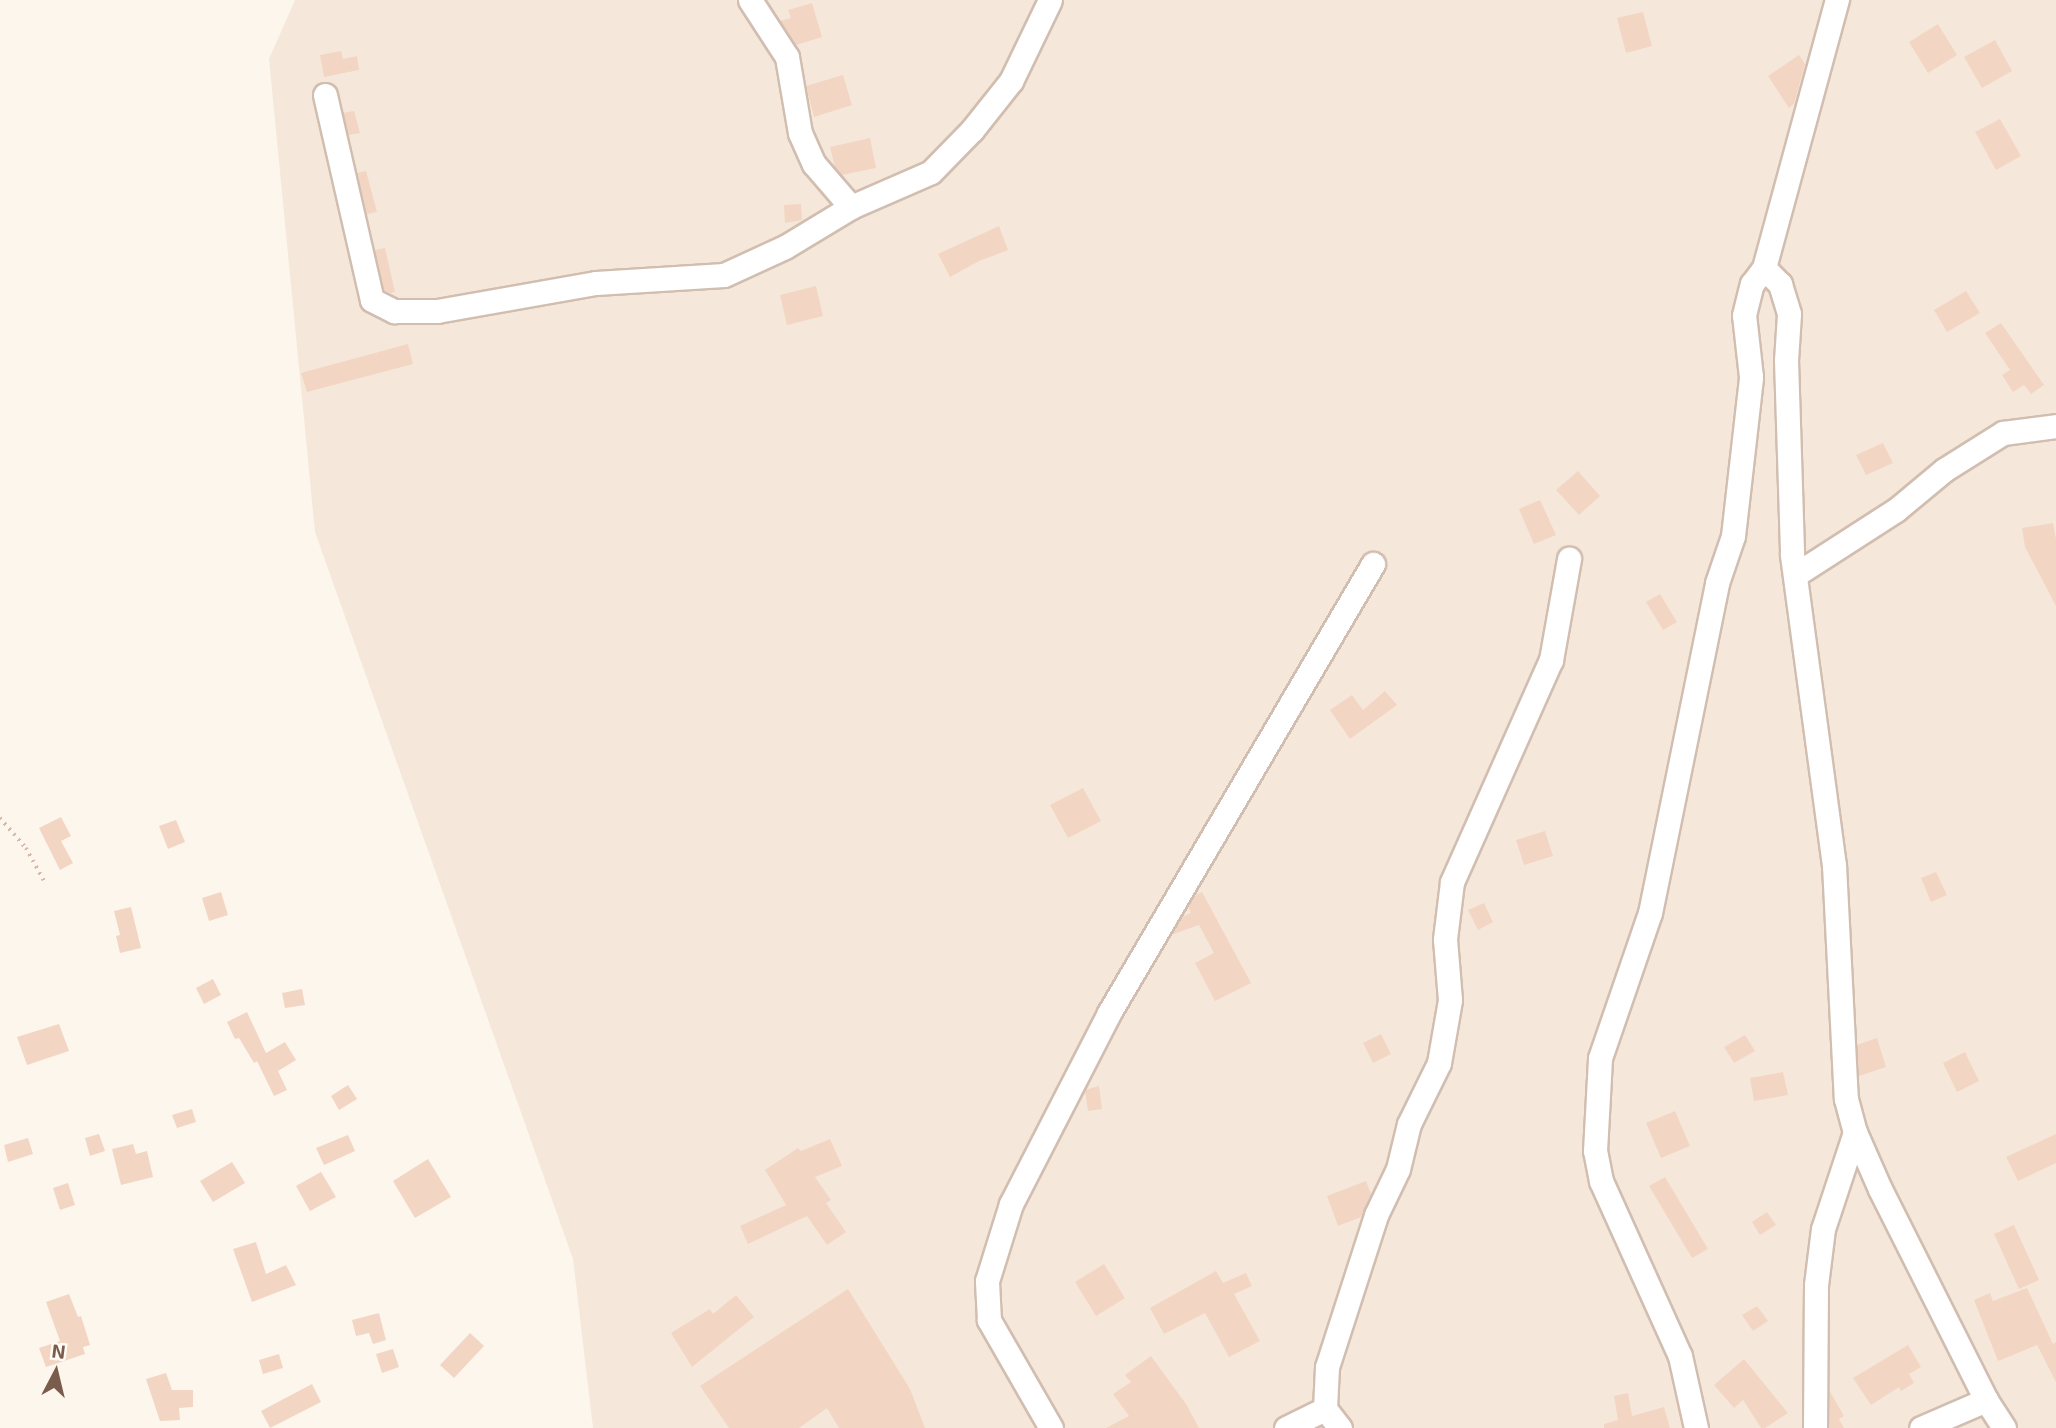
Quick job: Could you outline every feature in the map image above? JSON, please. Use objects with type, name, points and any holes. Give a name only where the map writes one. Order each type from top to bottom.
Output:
[{"type":"street","points":[[750,0],[787,57],[800,132],[814,164],[851,207]]},
{"type":"street","points":[[325,95],[372,300],[394,311],[437,310],[596,283],[724,275],[786,247],[851,207],[931,172],[972,130],[1011,80],[1050,0]]},
{"type":"street","points":[[1696,1428],[1680,1356],[1601,1181],[1595,1151],[1600,1058],[1650,913],[1717,583],[1733,536],[1751,377],[1744,316],[1752,284],[1764,268],[1836,0]]},
{"type":"street","points":[[1827,36],[1849,0]]},
{"type":"street","points":[[1764,268],[1780,284],[1789,314],[1786,360],[1795,575],[1834,865],[1846,1099],[1855,1132],[1986,1400],[2004,1428]]},
{"type":"street","points":[[1795,575],[1896,510],[1944,470],[2003,433],[2056,426]]},
{"type":"street","points":[[1339,1428],[1325,1409],[1327,1367],[1376,1215],[1398,1169],[1409,1124],[1439,1063],[1450,1000],[1445,939],[1452,883],[1551,660],[1569,559]]},
{"type":"street","points":[[1051,1428],[989,1320],[987,1281],[1011,1204],[1109,1013],[1373,564]]},
{"type":"street","points":[[1815,1428],[1816,1285],[1823,1229],[1855,1132]]},
{"type":"street","points":[[1922,1428],[1986,1400]]},
{"type":"street","points":[[1286,1428],[1325,1409]]},
{"type":"path","points":[[0,818],[26,848],[44,880]]},
{"type":"shaded area","points":[[295,0],[2056,0],[2056,1428],[593,1428],[573,1259],[315,532],[269,59]]},
{"type":"building","points":[[812,3],[822,37],[796,45],[780,21],[791,18],[788,10]]},
{"type":"building","points":[[1643,12],[1652,46],[1626,53],[1617,18]]},
{"type":"building","points":[[1938,24],[1957,55],[1928,73],[1909,42]]},
{"type":"building","points":[[1995,40],[2012,71],[1982,88],[1964,57]]},
{"type":"building","points":[[341,51],[343,59],[357,56],[359,70],[324,77],[320,55]]},
{"type":"building","points":[[1799,55],[1805,64],[1794,104],[1789,108],[1768,76]]},
{"type":"building","points":[[843,75],[852,105],[814,117],[806,86]]},
{"type":"building","points":[[354,111],[360,133],[349,135],[343,113]]},
{"type":"building","points":[[2000,119],[2021,156],[1996,170],[1975,132]]},
{"type":"building","points":[[870,138],[876,168],[842,175],[835,167],[830,147]]},
{"type":"building","points":[[366,171],[377,212],[367,214],[357,173]]},
{"type":"building","points":[[801,204],[802,220],[785,223],[784,205]]},
{"type":"building","points":[[999,226],[1008,250],[979,261],[950,277],[938,254]]},
{"type":"building","points":[[385,248],[395,292],[390,293],[384,290],[375,250]]},
{"type":"building","points":[[816,286],[823,316],[787,325],[780,295]]},
{"type":"building","points":[[1966,291],[1980,313],[1947,332],[1934,310]]},
{"type":"building","points":[[2001,323],[2044,385],[2031,394],[2024,385],[2013,392],[2002,375],[2010,370],[1985,333]]},
{"type":"building","points":[[408,344],[413,364],[307,392],[301,373]]},
{"type":"building","points":[[1883,443],[1893,463],[1866,475],[1856,455]]},
{"type":"building","points":[[1578,471],[1600,496],[1579,515],[1556,490]]},
{"type":"building","points":[[1540,500],[1556,535],[1534,544],[1519,509]]},
{"type":"building","points":[[2053,523],[2056,539],[2056,606],[2025,547],[2022,528]]},
{"type":"building","points":[[1660,594],[1677,622],[1663,630],[1646,602]]},
{"type":"building","points":[[1385,691],[1397,705],[1350,739],[1330,710],[1352,695],[1363,710]]},
{"type":"building","points":[[1083,788],[1101,821],[1068,838],[1050,805]]},
{"type":"building","points":[[61,817],[71,836],[61,841],[73,863],[60,870],[39,828]]},
{"type":"building","points":[[176,820],[185,842],[168,849],[159,826]]},
{"type":"building","points":[[1545,831],[1553,856],[1524,865],[1516,840]]},
{"type":"building","points":[[1936,872],[1947,895],[1931,902],[1921,878]]},
{"type":"building","points":[[221,892],[228,915],[209,921],[202,898]]},
{"type":"building","points":[[1202,892],[1251,983],[1215,1001],[1195,963],[1214,953],[1199,925],[1171,935],[1182,917],[1191,913],[1188,906],[1193,897]]},
{"type":"building","points":[[1484,903],[1493,922],[1478,930],[1468,910]]},
{"type":"building","points":[[131,907],[141,948],[120,953],[116,936],[120,935],[114,911]]},
{"type":"building","points":[[213,979],[221,995],[204,1004],[196,988]]},
{"type":"building","points":[[302,989],[305,1005],[285,1008],[282,993]]},
{"type":"building","points":[[247,1012],[266,1053],[285,1042],[296,1060],[278,1071],[287,1090],[274,1096],[257,1061],[254,1063],[239,1038],[235,1039],[227,1022]]},
{"type":"building","points":[[59,1024],[69,1051],[27,1065],[17,1037]]},
{"type":"building","points":[[1381,1034],[1391,1054],[1373,1063],[1363,1043]]},
{"type":"building","points":[[1745,1035],[1755,1051],[1734,1063],[1724,1047]]},
{"type":"building","points":[[1877,1038],[1886,1067],[1859,1076],[1857,1045]]},
{"type":"building","points":[[1965,1052],[1979,1081],[1957,1092],[1943,1063]]},
{"type":"building","points":[[1783,1072],[1788,1095],[1754,1101],[1750,1078]]},
{"type":"building","points":[[348,1085],[357,1099],[339,1110],[331,1096]]},
{"type":"building","points":[[1099,1086],[1102,1109],[1088,1111],[1085,1090]]},
{"type":"building","points":[[192,1109],[196,1122],[177,1128],[172,1115]]},
{"type":"building","points":[[1675,1111],[1690,1146],[1661,1158],[1646,1123]]},
{"type":"building","points":[[99,1134],[105,1151],[90,1156],[85,1138]]},
{"type":"building","points":[[2056,1134],[2056,1163],[2018,1181],[2006,1157]]},
{"type":"building","points":[[348,1135],[355,1151],[324,1165],[316,1148]]},
{"type":"building","points":[[28,1138],[33,1154],[8,1162],[4,1145]]},
{"type":"building","points":[[830,1139],[842,1166],[815,1177],[831,1200],[826,1203],[846,1232],[827,1245],[807,1216],[748,1244],[740,1226],[786,1205],[765,1170],[798,1148],[801,1151]]},
{"type":"building","points":[[133,1144],[136,1154],[147,1151],[153,1177],[121,1185],[112,1149]]},
{"type":"building","points":[[428,1159],[451,1197],[415,1218],[393,1181]]},
{"type":"building","points":[[232,1162],[245,1183],[213,1202],[200,1181]]},
{"type":"building","points":[[321,1172],[336,1197],[310,1211],[296,1186]]},
{"type":"building","points":[[1665,1177],[1708,1249],[1692,1258],[1649,1186]]},
{"type":"building","points":[[1366,1181],[1371,1194],[1361,1217],[1338,1226],[1327,1196]]},
{"type":"building","points":[[68,1183],[75,1205],[60,1210],[53,1188]]},
{"type":"building","points":[[1767,1212],[1776,1225],[1760,1235],[1752,1222]]},
{"type":"building","points":[[2014,1225],[2039,1280],[2019,1289],[1994,1234]]},
{"type":"building","points":[[256,1242],[266,1274],[286,1265],[296,1285],[252,1302],[233,1249]]},
{"type":"building","points":[[1104,1264],[1125,1298],[1096,1316],[1075,1282]]},
{"type":"building","points":[[1216,1271],[1223,1283],[1246,1273],[1252,1286],[1234,1294],[1260,1341],[1229,1357],[1205,1313],[1164,1334],[1150,1308]]},
{"type":"building","points":[[2027,1288],[2053,1344],[2056,1342],[2056,1382],[2037,1345],[1998,1361],[1974,1300],[1990,1293],[1993,1301]]},
{"type":"building","points":[[848,1289],[910,1389],[925,1428],[839,1428],[827,1408],[799,1428],[729,1428],[700,1386]]},
{"type":"building","points":[[69,1294],[78,1317],[81,1316],[90,1345],[83,1347],[85,1354],[46,1367],[39,1348],[60,1341],[46,1302]]},
{"type":"building","points":[[736,1295],[754,1317],[692,1367],[671,1333],[710,1309],[713,1314]]},
{"type":"building","points":[[1757,1306],[1768,1321],[1753,1331],[1742,1315]]},
{"type":"building","points":[[379,1313],[386,1340],[373,1344],[369,1333],[356,1336],[352,1320]]},
{"type":"building","points":[[470,1333],[484,1346],[454,1378],[440,1365]]},
{"type":"building","points":[[1908,1345],[1921,1367],[1909,1374],[1914,1383],[1901,1391],[1899,1387],[1871,1405],[1853,1378]]},
{"type":"building","points":[[393,1349],[399,1367],[382,1373],[376,1354]]},
{"type":"building","points":[[279,1354],[283,1368],[263,1374],[259,1360]]},
{"type":"building","points":[[1151,1356],[1186,1404],[1199,1428],[1106,1428],[1129,1416],[1113,1394],[1131,1382],[1125,1375]]},
{"type":"building","points":[[1744,1359],[1788,1413],[1765,1428],[1761,1428],[1743,1400],[1734,1408],[1714,1385]]},
{"type":"building","points":[[166,1373],[172,1390],[193,1390],[193,1407],[179,1408],[180,1420],[160,1421],[146,1379]]},
{"type":"building","points":[[312,1384],[321,1402],[270,1428],[261,1411]]},
{"type":"building","points":[[1829,1390],[1844,1416],[1839,1419],[1844,1428],[1829,1428]]},
{"type":"building","points":[[1628,1393],[1632,1416],[1664,1407],[1670,1428],[1604,1428],[1604,1424],[1618,1420],[1614,1396]]}]
